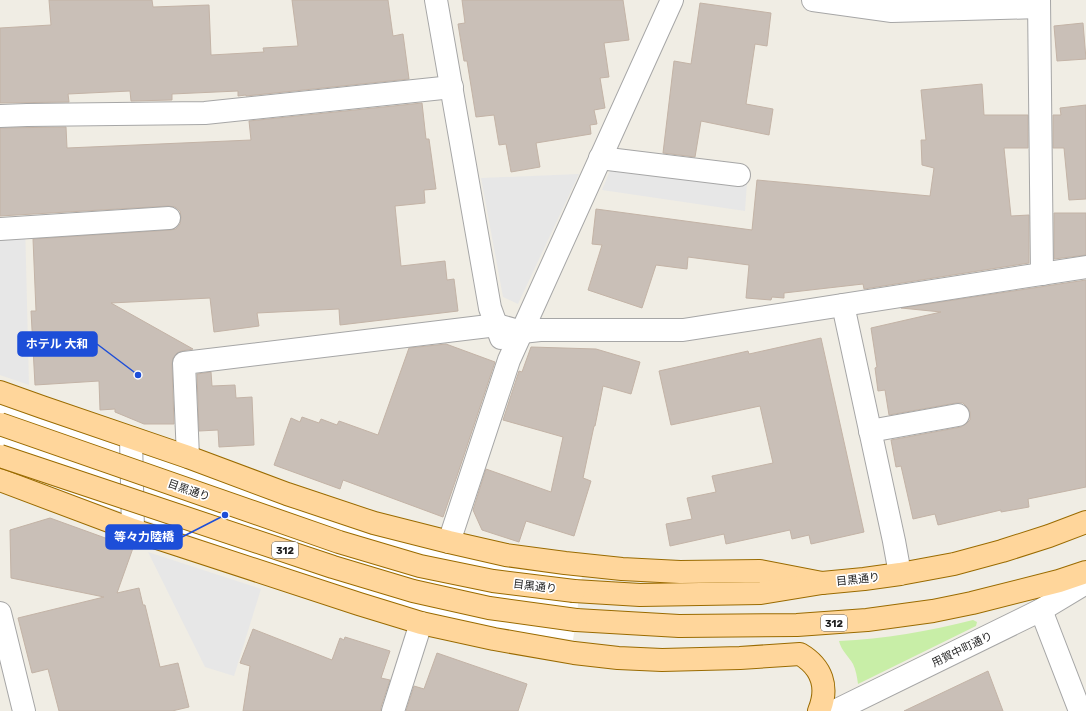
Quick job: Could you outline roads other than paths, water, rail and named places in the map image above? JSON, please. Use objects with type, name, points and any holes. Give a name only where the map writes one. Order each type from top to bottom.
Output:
[{"type":"main road","points":[[0,392],[42,408],[188,457],[286,494],[374,523],[449,542],[506,555],[565,563],[622,569],[680,572],[760,571],[822,583]]},
{"type":"main road","name":"目黒通り","points":[[0,424],[339,542],[420,566],[493,581],[574,591],[640,595],[761,592],[822,583],[864,579],[954,564],[1002,552],[1086,522]]},
{"type":"main road","name":"312","points":[[0,456],[333,567],[413,591],[489,608],[576,620],[679,626],[797,625],[867,620],[972,604],[1059,581],[1086,572]]},
{"type":"main road","points":[[0,480],[132,530],[359,604],[421,623],[494,639],[574,653],[618,658],[662,660],[740,658],[800,654]]},
{"type":"main road","points":[[740,658],[797,625]]},
{"type":"main road","points":[[739,626],[770,642],[800,654],[813,664],[819,672],[823,682],[824,694],[819,711]]},
{"type":"street","points":[[436,0],[490,308],[509,360]]},
{"type":"street","points":[[449,542],[509,360],[672,0]]},
{"type":"street","points":[[813,0],[892,11],[1039,3],[1042,274]]},
{"type":"street","points":[[0,116],[205,113],[452,87]]},
{"type":"street","points":[[600,158],[739,175]]},
{"type":"street","points":[[0,229],[169,218]]},
{"type":"street","points":[[188,457],[184,363],[497,325],[522,332],[540,330],[683,330],[1086,267]]},
{"type":"street","points":[[843,304],[900,574]]},
{"type":"street","points":[[870,431],[958,416]]},
{"type":"street","points":[[131,438],[132,530]]},
{"type":"street","name":"用賀中町通り","points":[[835,711],[1041,610],[1086,583]]},
{"type":"street","points":[[1041,610],[1080,711]]},
{"type":"street","points":[[0,613],[24,711]]},
{"type":"street","points":[[393,711],[421,623]]},
{"type":"place","name":"ホテル 大和","points":[[138,375]]},
{"type":"place","name":"等々力陸橋","points":[[225,515]]}]
